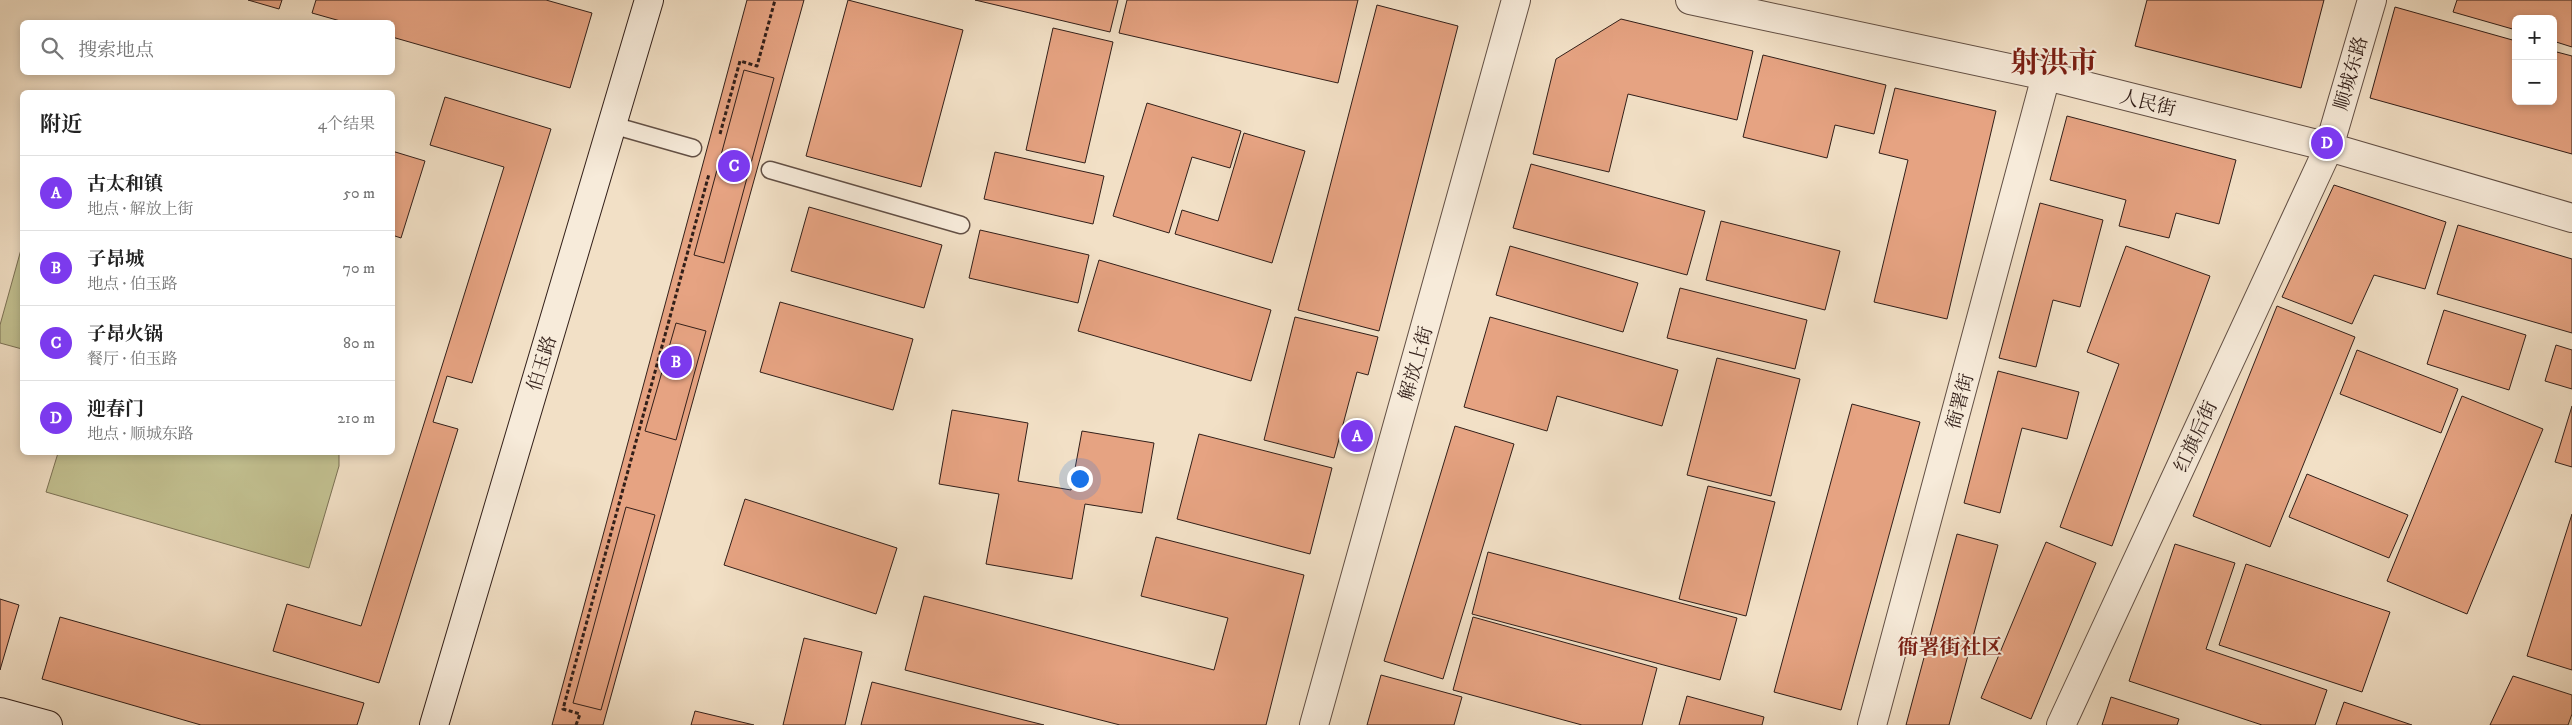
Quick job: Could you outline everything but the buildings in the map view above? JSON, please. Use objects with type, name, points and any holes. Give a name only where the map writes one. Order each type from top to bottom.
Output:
[{"type":"street","name":"伯玉路","points":[[434,725],[649,0]]},
{"type":"street","name":"解放上街","points":[[1314,725],[1515,0]]},
{"type":"street","name":"人民街","points":[[1690,0],[2046,76],[2329,147],[2572,218]]},
{"type":"street","name":"顺城东路","points":[[2329,147],[2372,0]]},
{"type":"street","name":"衙署街","points":[[1872,725],[2046,76]]},
{"type":"street","name":"红旗后街","points":[[2061,725],[2329,147]]},
{"type":"street","points":[[0,712],[48,725]]},
{"type":"lane","points":[[612,125],[693,148]]},
{"type":"lane","points":[[770,170],[961,225]]},
{"type":"path","points":[[719,137],[740,61],[758,66],[775,0]]},
{"type":"path","points":[[576,725],[580,714],[563,709],[712,166]]},
{"type":"shaded area","points":[[20,253],[20,348],[0,343],[0,325]]},
{"type":"shaded area","points":[[57,455],[339,455],[339,466],[309,568],[46,492]]},
{"type":"place","name":"迎春门","points":[[2327,143]]},
{"type":"place","name":"子昂火锅","points":[[734,166]]},
{"type":"place","name":"子昂城","points":[[676,362]]},
{"type":"place","name":"古太和镇","points":[[1357,436]]},
{"type":"district","name":"射洪市","points":[[2054,62]]},
{"type":"district","name":"衙署街社区","points":[[1950,647]]}]
